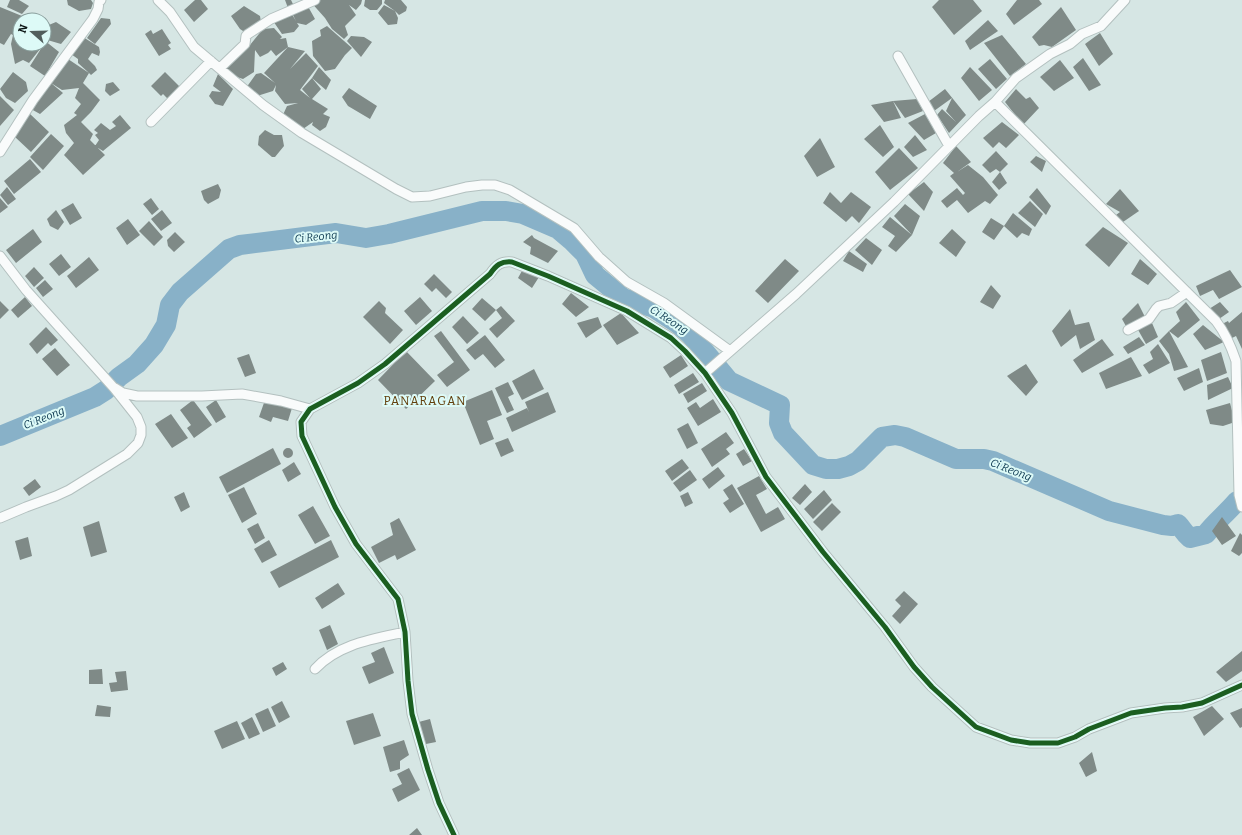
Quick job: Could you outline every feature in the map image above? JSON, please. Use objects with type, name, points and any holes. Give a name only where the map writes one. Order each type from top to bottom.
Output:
[{"type":"street","points":[[0,152],[33,100],[93,19],[101,0]]},
{"type":"street","points":[[158,0],[170,12],[194,47],[263,106],[296,129],[409,195],[420,197],[430,196],[466,187],[482,185],[495,185],[510,190],[574,228],[599,257],[627,282],[664,303],[728,353]]},
{"type":"street","points":[[220,68],[245,44],[246,36],[248,34],[271,19],[314,0]]},
{"type":"street","points":[[708,370],[796,294],[862,232],[920,177],[949,146],[995,102],[1016,78],[1038,61],[1070,44],[1082,34],[1101,26],[1125,0]]},
{"type":"street","points":[[898,56],[949,146]]},
{"type":"street","points":[[151,122],[211,61]]},
{"type":"street","points":[[995,102],[1224,330],[1231,344],[1236,361],[1239,495],[1242,506]]},
{"type":"street","points":[[0,256],[26,290],[114,388],[137,418],[141,427],[141,435],[138,443],[127,454],[69,490],[0,518]]},
{"type":"street","points":[[454,835],[430,776],[412,714],[405,632],[398,598],[356,544],[335,507],[302,436],[301,422],[310,409],[358,383],[385,364],[490,274],[497,265],[506,262],[512,262],[548,276],[627,311],[671,338],[708,370],[766,477],[823,552],[885,627],[914,667],[932,687],[976,727],[991,734],[1011,740],[1030,743],[1058,743],[1075,737],[1089,729],[1131,714],[1202,703],[1242,685]]},
{"type":"street","points":[[1128,330],[1149,319],[1159,306],[1171,303],[1187,292]]},
{"type":"street","points":[[114,388],[123,393],[137,396],[202,396],[242,394],[281,400],[310,409]]},
{"type":"street","points":[[315,670],[333,653],[358,643],[405,632]]},
{"type":"building","points":[[10,0],[19,0],[29,6],[24,12],[18,12],[7,7]]},
{"type":"building","points":[[67,0],[91,0],[93,3],[91,9],[79,11],[68,5]]},
{"type":"building","points":[[195,0],[201,0],[208,9],[194,22],[184,10]]},
{"type":"building","points":[[285,0],[291,0],[294,6],[288,8]]},
{"type":"building","points":[[309,0],[362,0],[361,4],[356,10],[349,5],[356,15],[345,26],[348,35],[344,39],[332,29],[325,18]]},
{"type":"building","points":[[365,0],[382,0],[382,4],[377,10],[370,10],[364,6]]},
{"type":"building","points":[[385,0],[401,0],[407,7],[406,11],[399,15],[384,3]]},
{"type":"building","points":[[939,0],[973,0],[982,11],[954,35],[932,7]]},
{"type":"building","points":[[1017,0],[1039,0],[1042,4],[1014,25],[1006,14]]},
{"type":"building","points":[[305,1],[315,19],[306,25],[297,23],[299,26],[294,32],[282,34],[269,15],[288,8],[296,21],[291,11]]},
{"type":"building","points":[[384,5],[395,11],[398,18],[397,24],[388,25],[378,13]]},
{"type":"building","points":[[244,6],[260,16],[261,22],[246,33],[240,29],[231,16]]},
{"type":"building","points":[[0,7],[12,12],[12,34],[4,45],[0,43]]},
{"type":"building","points":[[1061,7],[1076,30],[1052,47],[1044,45],[1039,46],[1032,37]]},
{"type":"building","points":[[101,18],[110,19],[111,24],[95,44],[87,38]]},
{"type":"building","points":[[988,20],[998,31],[970,50],[965,41]]},
{"type":"building","points":[[56,22],[71,32],[61,44],[52,41],[52,24]]},
{"type":"building","points":[[327,26],[352,48],[335,69],[325,71],[313,56],[312,41],[321,36],[320,30]]},
{"type":"building","points":[[274,28],[282,37],[280,39],[286,38],[288,47],[276,56],[271,50],[260,57],[255,50],[254,72],[243,79],[234,76],[225,67],[250,45],[263,29]]},
{"type":"building","points":[[162,29],[171,43],[168,45],[171,49],[159,56],[145,34],[151,30],[153,34]]},
{"type":"building","points":[[1100,33],[1113,54],[1099,66],[1085,44]]},
{"type":"building","points":[[1002,35],[1026,64],[1010,76],[984,43]]},
{"type":"building","points":[[351,36],[364,37],[372,42],[361,57],[347,41]]},
{"type":"building","points":[[83,37],[99,47],[99,56],[92,53],[88,59],[97,70],[91,75],[78,63],[78,59],[71,54]]},
{"type":"building","points":[[52,46],[59,52],[45,76],[30,66],[39,52],[52,52]]},
{"type":"building","points":[[288,47],[305,51],[290,69],[306,53],[318,66],[300,90],[310,98],[302,89],[312,78],[321,89],[312,99],[328,109],[323,114],[330,117],[326,127],[320,131],[312,125],[313,122],[303,129],[282,117],[287,106],[298,103],[285,104],[275,91],[276,85],[273,91],[257,96],[246,88],[256,74],[261,73],[275,83],[264,73]]},
{"type":"building","points":[[13,52],[38,52],[29,63],[23,60],[15,64]]},
{"type":"building","points":[[1083,58],[1101,85],[1089,91],[1073,67]]},
{"type":"building","points":[[68,59],[89,73],[83,83],[100,100],[81,122],[93,134],[90,140],[105,155],[83,175],[64,155],[74,143],[66,133],[64,125],[77,115],[74,113],[81,104],[75,98],[79,88],[62,90],[51,83],[63,93],[40,114],[31,109]]},
{"type":"building","points":[[990,59],[1007,79],[996,89],[978,69]]},
{"type":"building","points":[[1060,60],[1074,78],[1054,91],[1040,77]]},
{"type":"building","points":[[319,67],[331,80],[326,90],[312,78]]},
{"type":"building","points":[[970,67],[992,90],[979,101],[961,78]]},
{"type":"building","points":[[13,72],[26,82],[28,91],[15,103],[6,98],[0,89]]},
{"type":"building","points":[[165,72],[182,89],[170,101],[163,94],[161,96],[151,86]]},
{"type":"building","points":[[218,74],[233,89],[223,106],[215,104],[209,96],[212,91],[221,92],[213,86]]},
{"type":"building","points":[[113,82],[120,90],[110,96],[105,91],[106,84]]},
{"type":"building","points":[[349,88],[377,106],[370,119],[348,106],[342,97]]},
{"type":"building","points":[[945,89],[966,115],[949,133],[937,115],[942,109],[956,122],[946,111],[952,98],[934,111],[928,102]]},
{"type":"building","points":[[1016,89],[1026,99],[1030,97],[1039,108],[1023,125],[1005,102]]},
{"type":"building","points":[[0,96],[14,110],[0,126]]},
{"type":"building","points":[[917,99],[923,111],[905,118],[893,101]]},
{"type":"building","points":[[893,101],[901,118],[884,122],[871,105]]},
{"type":"building","points":[[29,113],[49,132],[31,152],[15,137]]},
{"type":"building","points":[[925,114],[936,133],[924,140],[908,123]]},
{"type":"building","points":[[120,115],[131,128],[103,151],[95,146],[99,140],[95,135],[98,133],[94,130],[101,123],[110,130],[116,126],[112,122]]},
{"type":"building","points":[[1002,122],[1019,135],[1006,148],[999,142],[993,148],[983,138]]},
{"type":"building","points":[[880,125],[894,147],[883,157],[864,139]]},
{"type":"building","points":[[265,130],[274,135],[282,135],[284,146],[275,157],[272,157],[258,145],[259,136]]},
{"type":"building","points":[[51,134],[64,146],[43,170],[30,157]]},
{"type":"building","points":[[915,135],[927,150],[913,157],[904,147]]},
{"type":"building","points":[[820,138],[835,167],[817,177],[804,156]]},
{"type":"building","points":[[956,146],[971,162],[957,172],[968,165],[983,177],[998,195],[990,204],[985,201],[968,213],[957,200],[947,208],[941,201],[957,188],[963,195],[965,193],[950,176],[954,173],[943,163]]},
{"type":"building","points":[[899,148],[918,168],[890,190],[875,172]]},
{"type":"building","points":[[996,151],[1008,164],[1000,172],[996,169],[990,173],[982,165]]},
{"type":"building","points":[[1036,156],[1046,161],[1042,172],[1030,162]]},
{"type":"building","points":[[30,159],[41,172],[14,194],[4,181]]},
{"type":"building","points":[[1000,172],[1007,183],[999,190],[992,182]]},
{"type":"building","points":[[924,182],[933,192],[924,211],[908,194]]},
{"type":"building","points":[[218,184],[221,190],[219,198],[208,204],[204,200],[201,191]]},
{"type":"building","points":[[7,187],[16,199],[8,205],[0,195]]},
{"type":"building","points":[[1037,188],[1051,206],[1046,215],[1029,197]]},
{"type":"building","points":[[1120,189],[1139,211],[1123,222],[1116,215],[1120,212],[1106,204]]},
{"type":"building","points":[[830,192],[841,203],[851,192],[871,207],[859,223],[852,216],[846,222],[823,203]]},
{"type":"building","points":[[0,198],[8,207],[0,213]]},
{"type":"building","points":[[151,198],[159,209],[152,215],[143,204]]},
{"type":"building","points":[[1030,201],[1043,214],[1035,227],[1018,213]]},
{"type":"building","points":[[73,203],[82,218],[70,225],[61,210]]},
{"type":"building","points":[[905,204],[920,216],[912,235],[894,216]]},
{"type":"building","points":[[56,210],[64,222],[58,230],[50,226],[47,219]]},
{"type":"building","points":[[162,210],[172,223],[161,231],[151,219]]},
{"type":"building","points":[[1013,213],[1032,229],[1029,236],[1022,233],[1017,238],[1004,226]]},
{"type":"building","points":[[890,217],[912,235],[896,252],[888,246],[895,236],[882,227]]},
{"type":"building","points":[[991,218],[1004,226],[994,240],[982,232]]},
{"type":"building","points":[[128,219],[140,235],[127,245],[116,228]]},
{"type":"building","points":[[149,221],[163,237],[154,246],[139,231]]},
{"type":"building","points":[[1103,227],[1128,243],[1109,267],[1085,245]]},
{"type":"building","points":[[33,229],[42,242],[16,263],[6,250]]},
{"type":"building","points":[[952,229],[966,242],[956,257],[939,243]]},
{"type":"building","points":[[175,232],[185,242],[174,252],[168,246],[167,240]]},
{"type":"building","points":[[532,235],[534,238],[558,251],[548,263],[530,254],[531,247],[523,242]]},
{"type":"building","points":[[866,238],[882,250],[872,265],[855,250]]},
{"type":"building","points":[[849,251],[867,264],[863,272],[843,261]]},
{"type":"building","points":[[61,254],[71,267],[59,276],[49,264]]},
{"type":"building","points":[[89,257],[99,270],[76,288],[67,276]]},
{"type":"building","points":[[785,259],[799,271],[768,303],[755,291]]},
{"type":"building","points":[[1140,259],[1157,274],[1148,285],[1131,274]]},
{"type":"building","points":[[34,267],[44,278],[34,287],[25,276]]},
{"type":"building","points":[[523,269],[539,277],[532,288],[518,278]]},
{"type":"building","points":[[1230,270],[1242,287],[1219,299],[1213,290],[1200,296],[1196,286]]},
{"type":"building","points":[[434,274],[452,292],[446,298],[436,288],[432,292],[424,284]]},
{"type":"building","points":[[45,280],[53,289],[43,297],[36,288]]},
{"type":"building","points":[[991,285],[1001,296],[993,309],[980,302]]},
{"type":"building","points":[[571,293],[589,307],[576,317],[562,304]]},
{"type":"building","points":[[25,297],[32,306],[18,318],[11,310]]},
{"type":"building","points":[[420,297],[432,311],[416,325],[404,311]]},
{"type":"building","points":[[482,298],[496,310],[485,321],[472,309]]},
{"type":"building","points":[[0,301],[9,310],[0,319]]},
{"type":"building","points":[[379,301],[386,308],[385,313],[403,330],[390,344],[363,317]]},
{"type":"building","points":[[1186,302],[1200,320],[1178,338],[1169,331],[1180,321],[1176,312]]},
{"type":"building","points":[[1220,302],[1229,312],[1219,319],[1209,309]]},
{"type":"building","points":[[1138,303],[1146,319],[1127,328],[1122,319]]},
{"type":"building","points":[[501,306],[515,321],[497,338],[489,329],[502,318],[496,310]]},
{"type":"building","points":[[1070,309],[1075,325],[1089,322],[1095,340],[1080,349],[1076,335],[1061,347],[1052,331]]},
{"type":"building","points":[[1242,312],[1242,349],[1236,336],[1230,339],[1222,324],[1228,321],[1229,323]]},
{"type":"building","points":[[621,313],[639,333],[617,345],[603,325]]},
{"type":"building","points":[[463,316],[479,333],[467,344],[452,327]]},
{"type":"building","points":[[598,317],[602,327],[586,338],[577,323]]},
{"type":"building","points":[[1152,323],[1158,337],[1146,344],[1137,328]]},
{"type":"building","points":[[1203,325],[1224,342],[1205,350],[1193,334]]},
{"type":"building","points":[[46,327],[58,340],[51,346],[48,343],[37,354],[29,344]]},
{"type":"building","points":[[441,331],[470,370],[447,387],[437,375],[454,362],[434,336]]},
{"type":"building","points":[[1169,331],[1188,367],[1174,371],[1169,354],[1159,341]]},
{"type":"building","points":[[485,335],[505,360],[495,368],[483,354],[475,360],[466,350]]},
{"type":"building","points":[[1139,337],[1145,345],[1128,354],[1123,347]]},
{"type":"building","points":[[1102,339],[1114,355],[1082,373],[1073,360]]},
{"type":"building","points":[[1158,344],[1170,363],[1149,374],[1143,365],[1153,359],[1150,352]]},
{"type":"building","points":[[55,348],[70,365],[57,376],[42,359]]},
{"type":"building","points":[[406,351],[435,381],[406,409],[378,380]]},
{"type":"building","points":[[1221,352],[1227,373],[1207,381],[1201,360]]},
{"type":"building","points":[[249,354],[256,373],[245,377],[237,358]]},
{"type":"building","points":[[681,355],[688,366],[670,378],[663,367]]},
{"type":"building","points":[[1131,357],[1142,376],[1106,389],[1099,373]]},
{"type":"building","points":[[1026,364],[1038,382],[1026,396],[1007,376]]},
{"type":"building","points":[[1199,368],[1203,382],[1184,391],[1177,378]]},
{"type":"building","points":[[534,369],[544,389],[522,400],[512,381]]},
{"type":"building","points":[[693,373],[699,382],[679,394],[674,385]]},
{"type":"building","points":[[1228,377],[1233,388],[1208,400],[1207,385]]},
{"type":"building","points":[[508,382],[514,394],[508,397],[514,410],[507,413],[495,388]]},
{"type":"building","points":[[702,383],[707,391],[688,403],[683,394]]},
{"type":"building","points":[[492,390],[502,415],[487,421],[494,439],[480,445],[463,402]]},
{"type":"building","points":[[548,392],[556,412],[512,432],[506,418],[527,408],[529,412],[525,402]]},
{"type":"building","points":[[713,399],[721,412],[698,426],[687,408],[696,402],[700,408]]},
{"type":"building","points":[[193,400],[212,425],[194,438],[187,428],[191,425],[180,410]]},
{"type":"building","points":[[216,400],[226,417],[216,423],[206,407]]},
{"type":"building","points":[[265,400],[292,408],[288,421],[273,417],[271,422],[259,417]]},
{"type":"building","points":[[1230,403],[1235,422],[1223,426],[1210,424],[1206,410]]},
{"type":"building","points":[[171,414],[188,438],[172,448],[155,424]]},
{"type":"building","points":[[688,423],[698,443],[687,449],[677,429]]},
{"type":"building","points":[[726,432],[734,443],[726,449],[730,454],[712,467],[701,449]]},
{"type":"building","points":[[508,438],[514,451],[501,457],[495,443]]},
{"type":"building","points":[[273,448],[281,464],[227,493],[219,477]]},
{"type":"building","points":[[288,448],[293,453],[288,458],[283,453]]},
{"type":"building","points":[[744,449],[752,461],[743,466],[736,454]]},
{"type":"building","points":[[682,459],[689,468],[672,481],[665,471]]},
{"type":"building","points":[[294,462],[301,474],[288,482],[282,470]]},
{"type":"building","points":[[718,467],[725,476],[709,489],[702,479]]},
{"type":"building","points":[[690,470],[697,480],[680,492],[673,483]]},
{"type":"building","points":[[759,476],[767,489],[756,495],[766,514],[778,507],[785,519],[761,532],[737,488]]},
{"type":"building","points":[[35,479],[41,487],[29,496],[23,488]]},
{"type":"building","points":[[732,484],[744,504],[730,513],[723,503],[729,499],[723,490]]},
{"type":"building","points":[[805,484],[812,492],[800,505],[792,498]]},
{"type":"building","points":[[244,487],[257,514],[242,523],[228,495]]},
{"type":"building","points":[[824,490],[832,500],[813,519],[804,509]]},
{"type":"building","points":[[184,492],[190,507],[181,512],[174,497]]},
{"type":"building","points":[[688,492],[693,503],[685,507],[680,496]]},
{"type":"building","points":[[832,503],[841,512],[822,531],[813,522]]},
{"type":"building","points":[[313,506],[330,536],[315,544],[298,515]]},
{"type":"building","points":[[1222,517],[1236,536],[1222,545],[1212,531]]},
{"type":"building","points":[[399,518],[416,550],[397,560],[395,555],[379,563],[371,547],[393,535],[390,523]]},
{"type":"building","points":[[99,521],[107,552],[91,557],[83,527]]},
{"type":"building","points":[[258,523],[265,538],[255,544],[247,529]]},
{"type":"building","points":[[1240,533],[1242,535],[1242,553],[1239,556],[1231,551]]},
{"type":"building","points":[[28,537],[32,556],[20,560],[15,541]]},
{"type":"building","points":[[269,540],[277,555],[262,563],[254,549]]},
{"type":"building","points":[[331,540],[339,557],[279,588],[270,572]]},
{"type":"building","points":[[338,583],[345,594],[322,609],[315,598]]},
{"type":"building","points":[[904,591],[918,604],[900,624],[892,616],[901,606],[895,600]]},
{"type":"building","points":[[330,625],[338,644],[327,650],[319,630]]},
{"type":"building","points":[[384,647],[394,673],[369,684],[362,667],[375,662],[371,653]]},
{"type":"building","points":[[1242,651],[1242,671],[1226,682],[1216,672]]},
{"type":"building","points":[[283,662],[287,669],[276,676],[272,668]]},
{"type":"building","points":[[102,669],[103,684],[89,684],[89,670]]},
{"type":"building","points":[[126,671],[128,690],[111,692],[109,683],[117,682],[115,672]]},
{"type":"building","points":[[282,701],[290,717],[279,723],[271,707]]},
{"type":"building","points":[[97,705],[111,707],[110,717],[95,716]]},
{"type":"building","points":[[1212,706],[1224,719],[1204,736],[1193,717]]},
{"type":"building","points":[[268,708],[276,726],[263,732],[255,714]]},
{"type":"building","points":[[1242,708],[1242,727],[1240,728],[1230,713]]},
{"type":"building","points":[[373,713],[381,736],[354,745],[346,721]]},
{"type":"building","points":[[252,717],[260,734],[249,739],[241,723]]},
{"type":"building","points":[[430,719],[436,742],[421,745],[415,723]]},
{"type":"building","points":[[237,721],[245,739],[222,749],[214,731]]},
{"type":"building","points":[[404,740],[409,755],[400,761],[400,769],[390,772],[383,747]]},
{"type":"building","points":[[1092,752],[1097,771],[1086,777],[1079,763]]},
{"type":"building","points":[[409,768],[420,790],[398,802],[392,789],[402,784],[397,774]]},
{"type":"building","points":[[417,828],[422,835],[409,835]]},
{"type":"waterway","name":"Ci Reong","points":[[0,436],[95,397],[106,390],[119,377],[137,364],[154,345],[166,325],[170,305],[180,292],[229,249],[240,245],[336,233],[366,238],[389,234],[482,211],[506,211],[523,214],[558,229],[585,254],[595,275],[623,298],[654,308],[677,323],[690,334],[729,381],[780,405],[779,423],[783,433],[813,465],[826,469],[838,469],[849,466],[858,461],[882,437],[895,435],[905,437],[956,459],[984,459],[993,461],[1109,511],[1163,525],[1172,526],[1178,524],[1190,538],[1206,534],[1237,501],[1242,500]]},
{"type":"cycle path","points":[[454,835],[439,803],[412,714],[405,632],[398,599],[356,544],[335,507],[302,436],[301,422],[310,409],[358,383],[385,364],[490,274],[494,268],[505,262],[512,262],[548,276],[627,311],[671,338],[685,351],[705,373],[732,413],[766,477],[823,552],[885,627],[914,667],[932,687],[976,727],[1011,740],[1030,743],[1058,743],[1131,713],[1202,703],[1242,685]]},
{"type":"district","name":"PANARAGAN","points":[[425,401]]}]
